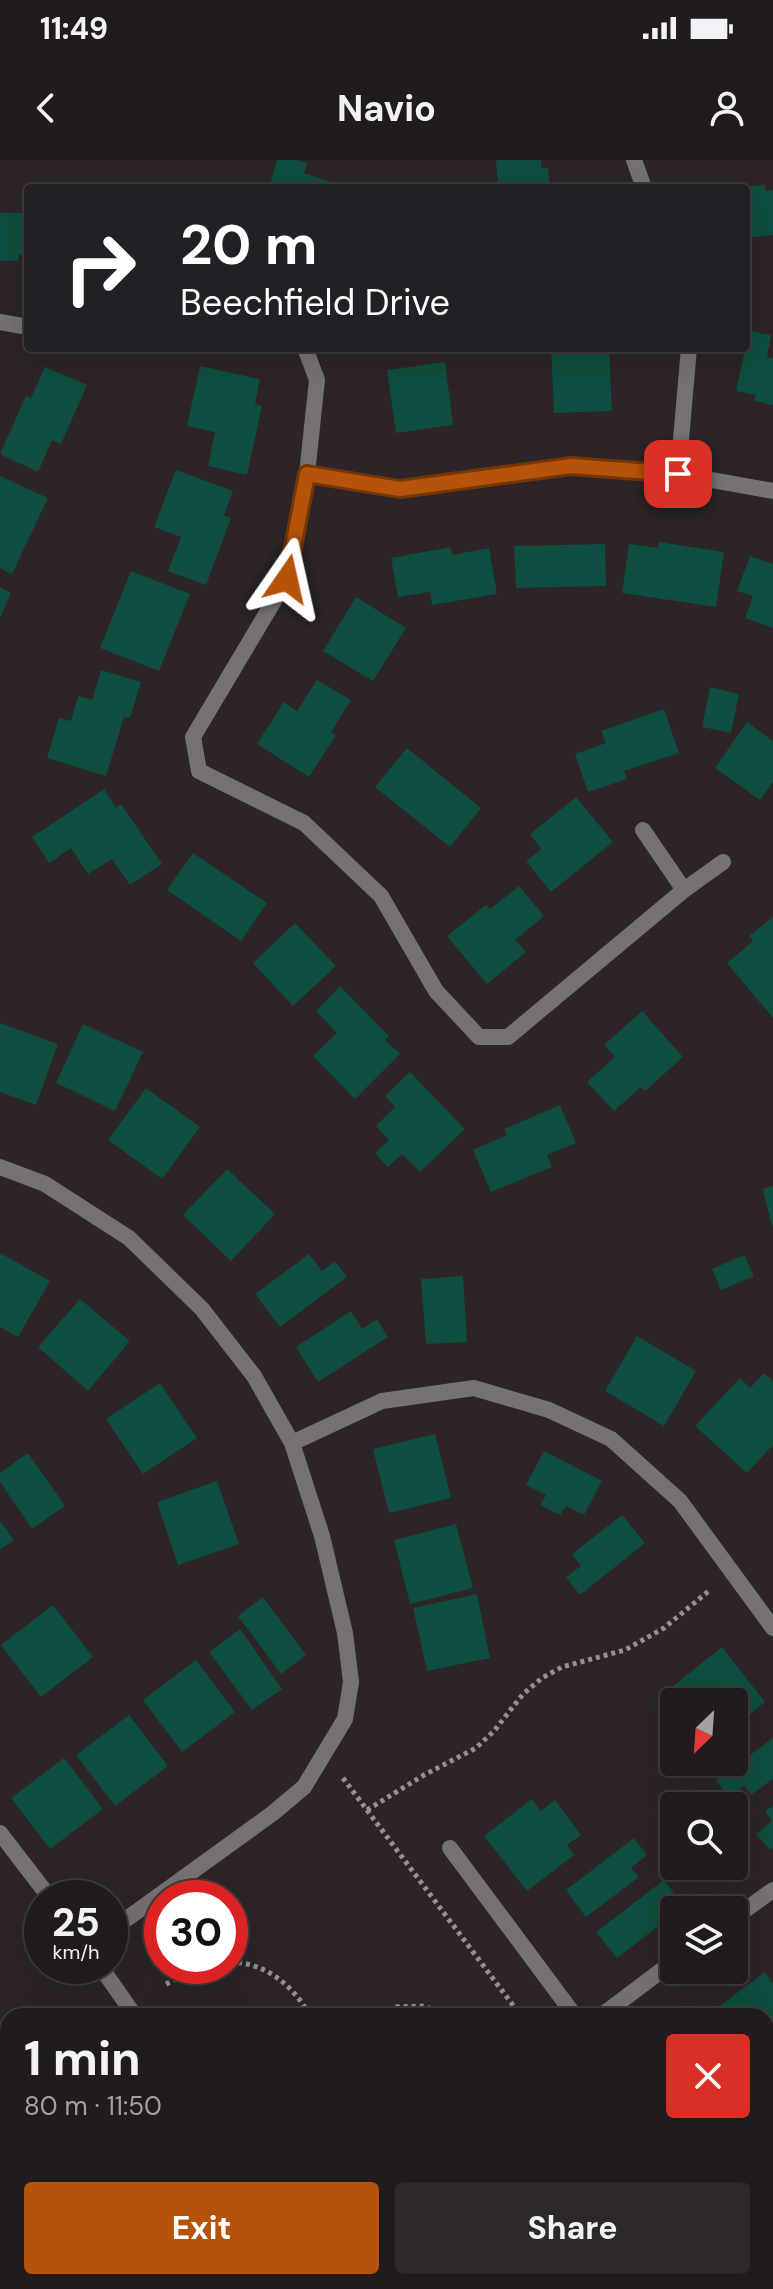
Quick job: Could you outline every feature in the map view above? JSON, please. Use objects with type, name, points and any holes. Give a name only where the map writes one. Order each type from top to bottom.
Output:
[{"type":"street","points":[[634,160],[643,184]]},
{"type":"street","points":[[0,322],[24,326]]},
{"type":"street","points":[[306,352],[317,380],[307,474],[287,579],[193,737],[199,771],[304,823],[381,896],[436,991],[479,1037],[508,1037],[684,890],[723,862]]},
{"type":"street","points":[[678,474],[689,352]]},
{"type":"street","points":[[307,474],[400,489],[571,466],[678,474],[773,491]]},
{"type":"street","points":[[643,830],[684,890]]},
{"type":"street","points":[[0,1167],[45,1184],[129,1238],[202,1309],[254,1376],[292,1443],[326,1550],[345,1633],[351,1682],[345,1719],[304,1787],[128,1918]]},
{"type":"street","points":[[292,1443],[382,1401],[474,1388],[549,1410],[611,1439],[680,1501],[773,1628]]},
{"type":"street","points":[[0,1833],[36,1880]]},
{"type":"street","points":[[450,1848],[569,2008]]},
{"type":"street","points":[[748,1908],[773,1890]]},
{"type":"street","points":[[612,2008],[660,1972]]},
{"type":"street","points":[[113,1984],[129,2008]]},
{"type":"path","points":[[367,1810],[476,1748],[494,1731],[523,1694],[542,1678],[562,1667],[600,1659],[646,1640],[731,1573]]},
{"type":"path","points":[[326,1754],[515,2008]]},
{"type":"path","points":[[248,1965],[266,1968],[286,1984],[304,2008]]},
{"type":"path","points":[[393,2008],[429,2008]]},
{"type":"building","points":[[277,160],[296,160],[307,163],[304,173],[337,184],[270,184]]},
{"type":"building","points":[[496,160],[541,160],[541,168],[548,168],[550,184],[498,184]]},
{"type":"building","points":[[765,185],[765,191],[773,190],[773,235],[750,238],[750,187]]},
{"type":"building","points":[[0,213],[24,213],[24,255],[19,255],[18,261],[0,261]]},
{"type":"building","points":[[750,331],[771,335],[767,357],[773,358],[773,405],[754,401],[756,395],[736,391],[744,352],[750,352]]},
{"type":"building","points":[[551,352],[609,352],[612,411],[554,413]]},
{"type":"building","points":[[445,362],[453,425],[396,433],[387,370]]},
{"type":"building","points":[[200,366],[260,379],[255,404],[262,406],[247,475],[208,466],[215,432],[187,426]]},
{"type":"building","points":[[45,367],[87,385],[61,444],[52,440],[38,472],[0,454],[26,396],[31,398]]},
{"type":"building","points":[[176,470],[233,491],[224,515],[231,518],[206,585],[168,571],[181,537],[154,527]]},
{"type":"building","points":[[0,476],[48,498],[12,574],[0,568]]},
{"type":"building","points":[[659,542],[724,552],[716,607],[622,593],[629,544],[658,548]]},
{"type":"building","points":[[605,544],[606,586],[516,588],[514,546]]},
{"type":"building","points":[[451,547],[452,555],[489,548],[497,594],[432,605],[430,592],[398,597],[391,558]]},
{"type":"building","points":[[750,556],[773,564],[773,628],[745,618],[753,596],[737,591]]},
{"type":"building","points":[[131,571],[190,594],[159,671],[100,648]]},
{"type":"building","points":[[0,587],[11,593],[0,618]]},
{"type":"building","points":[[356,597],[406,628],[373,681],[323,651]]},
{"type":"building","points":[[101,670],[141,682],[130,718],[124,717],[106,776],[47,758],[59,718],[71,721],[78,696],[92,700]]},
{"type":"building","points":[[317,680],[351,700],[331,732],[336,735],[309,777],[257,744],[284,702],[297,711]]},
{"type":"building","points":[[710,687],[739,694],[731,733],[702,727]]},
{"type":"building","points":[[664,709],[679,753],[624,771],[627,779],[588,792],[575,754],[606,743],[601,731]]},
{"type":"building","points":[[747,722],[773,741],[773,782],[760,800],[715,768]]},
{"type":"building","points":[[407,748],[481,808],[450,847],[375,787]]},
{"type":"building","points":[[104,789],[116,808],[121,804],[162,864],[130,885],[112,859],[88,874],[71,848],[49,863],[32,837]]},
{"type":"building","points":[[576,797],[613,842],[551,892],[526,861],[541,849],[530,834]]},
{"type":"building","points":[[193,853],[267,903],[241,941],[167,890]]},
{"type":"building","points":[[519,886],[544,916],[515,940],[526,952],[487,984],[447,936],[486,905],[490,909]]},
{"type":"building","points":[[773,917],[773,1018],[727,963],[753,941],[749,936]]},
{"type":"building","points":[[295,923],[336,966],[293,1006],[253,963]]},
{"type":"building","points":[[340,986],[389,1036],[385,1040],[400,1054],[355,1099],[313,1056],[337,1033],[316,1011]]},
{"type":"building","points":[[642,1011],[683,1057],[645,1091],[641,1087],[614,1111],[587,1082],[615,1057],[604,1045]]},
{"type":"building","points":[[0,1023],[58,1044],[36,1105],[0,1092]]},
{"type":"building","points":[[83,1024],[143,1052],[115,1111],[56,1083]]},
{"type":"building","points":[[410,1072],[465,1129],[420,1172],[402,1154],[388,1167],[375,1153],[389,1140],[376,1126],[395,1107],[385,1096]]},
{"type":"building","points":[[146,1088],[200,1127],[162,1179],[108,1140]]},
{"type":"building","points":[[560,1105],[576,1143],[547,1155],[552,1167],[491,1192],[473,1150],[507,1135],[504,1129]]},
{"type":"building","points":[[227,1169],[275,1214],[231,1261],[183,1215]]},
{"type":"building","points":[[773,1186],[773,1227],[772,1227],[763,1189]]},
{"type":"building","points":[[0,1253],[50,1281],[18,1337],[0,1327]]},
{"type":"building","points":[[309,1254],[322,1271],[335,1261],[347,1277],[280,1327],[255,1294]]},
{"type":"building","points":[[744,1255],[754,1276],[721,1290],[712,1269]]},
{"type":"building","points":[[463,1276],[467,1342],[426,1344],[421,1279]]},
{"type":"building","points":[[80,1299],[130,1341],[88,1391],[38,1347]]},
{"type":"building","points":[[351,1311],[362,1329],[377,1319],[388,1337],[318,1382],[296,1347]]},
{"type":"building","points":[[637,1336],[696,1371],[664,1426],[605,1391]]},
{"type":"building","points":[[764,1373],[773,1381],[773,1445],[747,1473],[695,1426],[740,1378],[750,1388]]},
{"type":"building","points":[[160,1383],[197,1438],[143,1474],[106,1419]]},
{"type":"building","points":[[435,1434],[451,1498],[389,1513],[373,1449]]},
{"type":"building","points":[[544,1451],[602,1481],[584,1515],[566,1506],[560,1515],[540,1505],[546,1495],[526,1485]]},
{"type":"building","points":[[28,1453],[65,1506],[32,1529],[0,1482],[0,1473]]},
{"type":"building","points":[[217,1481],[239,1544],[178,1565],[157,1502]]},
{"type":"building","points":[[622,1515],[645,1543],[580,1595],[566,1577],[581,1566],[572,1554]]},
{"type":"building","points":[[0,1521],[14,1540],[0,1550]]},
{"type":"building","points":[[456,1524],[473,1588],[410,1604],[394,1540]]},
{"type":"building","points":[[477,1594],[490,1658],[427,1671],[413,1608]]},
{"type":"building","points":[[263,1597],[306,1655],[281,1674],[238,1616]]},
{"type":"building","points":[[53,1605],[93,1657],[41,1697],[1,1645]]},
{"type":"building","points":[[240,1629],[282,1689],[252,1710],[209,1652]]},
{"type":"building","points":[[722,1647],[765,1702],[748,1716],[748,1688],[673,1686]]},
{"type":"building","points":[[196,1660],[235,1712],[182,1752],[143,1700]]},
{"type":"building","points":[[129,1715],[168,1766],[115,1806],[76,1755]]},
{"type":"building","points":[[773,1738],[773,1779],[751,1795],[744,1786],[735,1792],[724,1792],[716,1780],[721,1776],[748,1776],[748,1756]]},
{"type":"building","points":[[64,1758],[103,1809],[50,1849],[11,1798]]},
{"type":"building","points":[[532,1799],[541,1811],[555,1800],[581,1835],[567,1845],[574,1855],[527,1891],[484,1836]]},
{"type":"building","points":[[773,1805],[773,1848],[770,1850],[756,1834],[772,1821],[765,1812]]},
{"type":"building","points":[[634,1838],[647,1855],[631,1868],[639,1877],[586,1917],[566,1890]]},
{"type":"building","points":[[664,1880],[676,1896],[660,1896],[660,1925],[617,1958],[596,1932]]},
{"type":"building","points":[[765,1972],[773,1983],[773,2008],[717,2008]]},
{"type":"route","points":[[287,579],[307,474],[400,489],[571,466],[678,474]]}]
